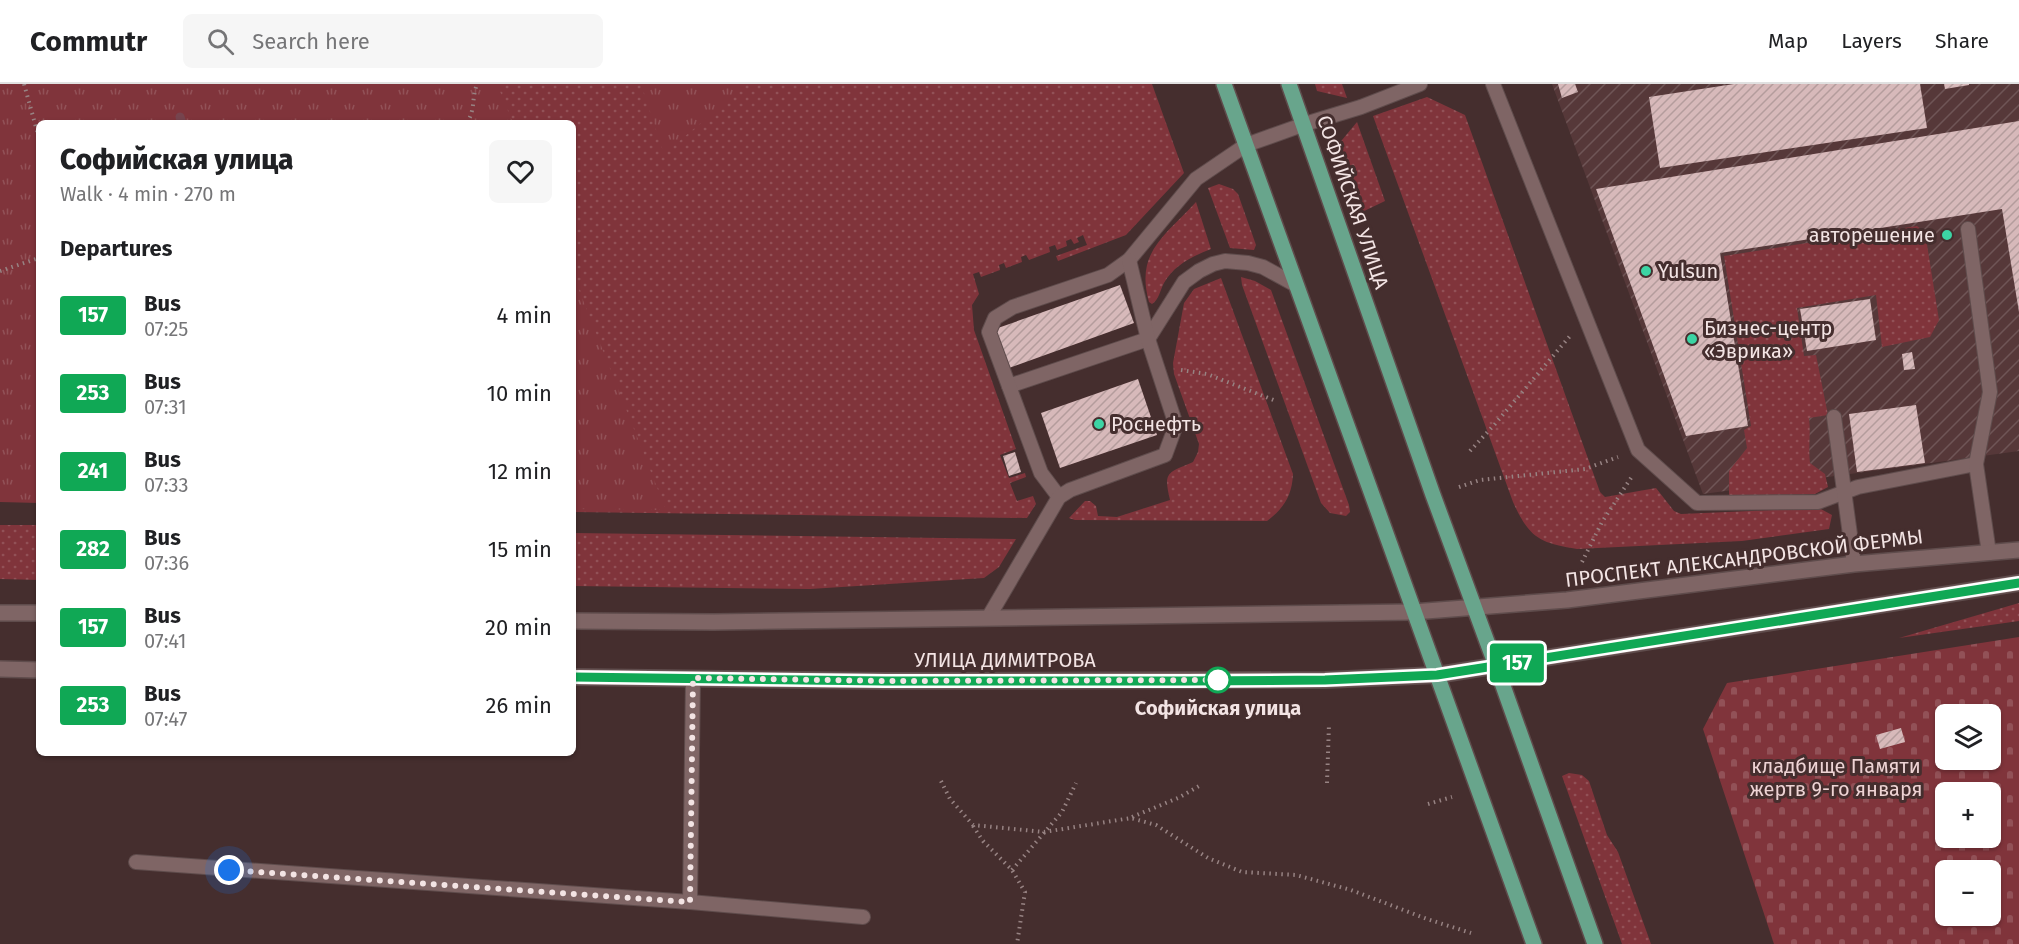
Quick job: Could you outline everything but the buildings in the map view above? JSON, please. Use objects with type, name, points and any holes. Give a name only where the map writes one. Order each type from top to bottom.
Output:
[{"type":"main road","points":[[1224,84],[1534,944]]},
{"type":"main road","name":"СОФИЙСКАЯ УЛИЦА","points":[[1289,84],[1305,124],[1433,495],[1595,944]]},
{"type":"street","name":"ПРОСПЕКТ АЛЕКСАНДРОВСКОЙ ФЕРМЫ","points":[[1413,612],[1567,600],[1854,564],[2019,550]]},
{"type":"street","points":[[1496,666],[2019,583]]},
{"type":"street","name":"УЛИЦА ДИМИТРОВА","points":[[576,621],[714,622],[1413,612]]},
{"type":"street","points":[[0,613],[36,613]]},
{"type":"street","name":"УЛИЦА ДИМИТРОВА","points":[[576,677],[885,681],[1325,680],[1437,675],[1496,666]]},
{"type":"street","points":[[0,669],[36,670]]},
{"type":"lane","points":[[1059,497],[1041,473],[989,332],[995,318],[1013,307],[1108,275],[1129,260],[1196,179],[1246,146],[1305,124],[1361,107],[1420,84]]},
{"type":"lane","points":[[1494,84],[1642,453],[1697,502],[1818,502],[1858,488],[1976,464]]},
{"type":"lane","points":[[1968,229],[1990,392],[1976,464],[1989,553]]},
{"type":"lane","points":[[988,618],[1059,497],[1070,490],[1165,455],[1176,425],[1148,339],[1129,260]]},
{"type":"lane","points":[[1009,387],[1148,339],[1184,282],[1198,271],[1213,264],[1225,261],[1248,263],[1263,267],[1296,285]]},
{"type":"lane","points":[[1834,417],[1854,564]]},
{"type":"lane","points":[[690,902],[693,678]]},
{"type":"lane","points":[[136,862],[690,902],[863,917]]},
{"type":"path","points":[[24,84],[36,127]]},
{"type":"path","points":[[469,120],[474,111],[473,96],[477,84]]},
{"type":"path","points":[[0,271],[36,259]]},
{"type":"path","points":[[1470,451],[1586,318]]},
{"type":"path","points":[[1157,367],[1207,374],[1276,401]]},
{"type":"path","points":[[1459,487],[1480,480],[1585,469],[1642,453]]},
{"type":"path","points":[[1582,562],[1642,453]]},
{"type":"path","points":[[1327,783],[1329,724]]},
{"type":"path","points":[[941,781],[950,799],[973,825],[983,841],[1012,870],[1025,892],[1017,944]]},
{"type":"path","points":[[1012,870],[1062,812],[1076,783]]},
{"type":"path","points":[[973,825],[1044,832],[1131,818],[1178,798],[1201,785]]},
{"type":"path","points":[[1428,804],[1452,797]]},
{"type":"path","points":[[1131,818],[1156,825],[1208,858],[1242,872],[1296,875],[1351,890],[1471,933]]},
{"type":"shaded area","points":[[1552,84],[2019,84],[2019,451],[1703,494]]},
{"type":"green space","points":[[0,84],[497,84],[512,120],[36,120],[36,503],[0,502]]},
{"type":"green space","points":[[489,84],[1152,84],[1184,173],[1126,235],[1058,261],[1056,256],[1087,245],[1083,235],[1077,238],[1079,242],[1074,244],[1071,239],[1066,241],[1067,246],[1057,250],[1055,245],[1049,247],[1050,252],[1029,260],[1026,255],[1021,257],[1022,262],[1006,268],[1004,263],[999,265],[1000,270],[981,277],[979,272],[973,274],[979,294],[972,305],[974,330],[1016,449],[1000,455],[1009,478],[1025,473],[1026,477],[1010,483],[1017,501],[1033,496],[1036,504],[1027,518],[576,512],[576,120],[501,120]]},
{"type":"green space","points":[[641,84],[747,84],[664,154]]},
{"type":"green space","points":[[1315,84],[1342,84],[1347,98],[1317,91]]},
{"type":"green space","points":[[1427,97],[1465,115],[1600,492],[1605,497],[1656,488],[1674,511],[1681,514],[1819,508],[1832,515],[1829,529],[1742,541],[1577,549],[1544,541],[1530,531],[1513,502],[1373,116]]},
{"type":"green space","points":[[1357,122],[1385,201],[1360,213],[1337,146]]},
{"type":"green space","points":[[1219,184],[1233,189],[1238,194],[1256,245],[1254,250],[1230,248],[1208,188]]},
{"type":"green space","points":[[1196,202],[1211,249],[1191,258],[1173,271],[1152,304],[1149,302],[1146,285],[1146,270],[1150,257],[1164,235]]},
{"type":"green space","points":[[1917,226],[1925,232],[1939,320],[1930,337],[1882,347],[1876,295],[1797,308],[1804,356],[1816,355],[1828,415],[1809,418],[1810,463],[1825,474],[1828,487],[1815,494],[1729,497],[1729,471],[1747,448],[1744,430],[1751,426],[1724,256]]},
{"type":"green space","points":[[1241,277],[1255,281],[1271,290],[1349,505],[1350,512],[1346,516],[1330,513],[1321,503]]},
{"type":"green space","points":[[1221,278],[1293,474],[1291,489],[1286,501],[1267,521],[1075,520],[1069,518],[1085,501],[1090,501],[1096,506],[1098,516],[1117,517],[1170,500],[1167,483],[1170,474],[1193,462],[1199,444],[1174,374],[1173,363],[1184,303],[1194,289]]},
{"type":"green space","points":[[576,283],[666,510],[576,509]]},
{"type":"green space","points":[[0,525],[36,525],[36,580],[0,579]]},
{"type":"green space","points":[[576,533],[1016,539],[999,567],[984,578],[810,589],[576,586]]},
{"type":"green space","points":[[2019,603],[2019,621],[1899,638]]},
{"type":"green space","name":"кладбище Памяти жертв 9-го января","points":[[2019,637],[2019,944],[1774,944],[1703,729],[1727,683]]},
{"type":"green space","points":[[1569,773],[1582,775],[1589,781],[1607,835],[1618,852],[1651,944],[1622,944],[1562,776]]},
{"type":"bus line","name":"157","points":[[576,677],[885,681],[1186,681],[1325,680],[1437,675],[2019,583]]},
{"type":"place","name":"авторешение","points":[[1947,235]]},
{"type":"place","name":"Yulsun","points":[[1646,271]]},
{"type":"place","name":"Бизнес-центр «Эврика»","points":[[1692,339]]},
{"type":"place","name":"Роснефть","points":[[1099,424]]},
{"type":"place","name":"Софийская улица","points":[[1218,680]]},
{"type":"route","points":[[229,870],[690,902],[693,678],[885,681],[1218,680]]}]
